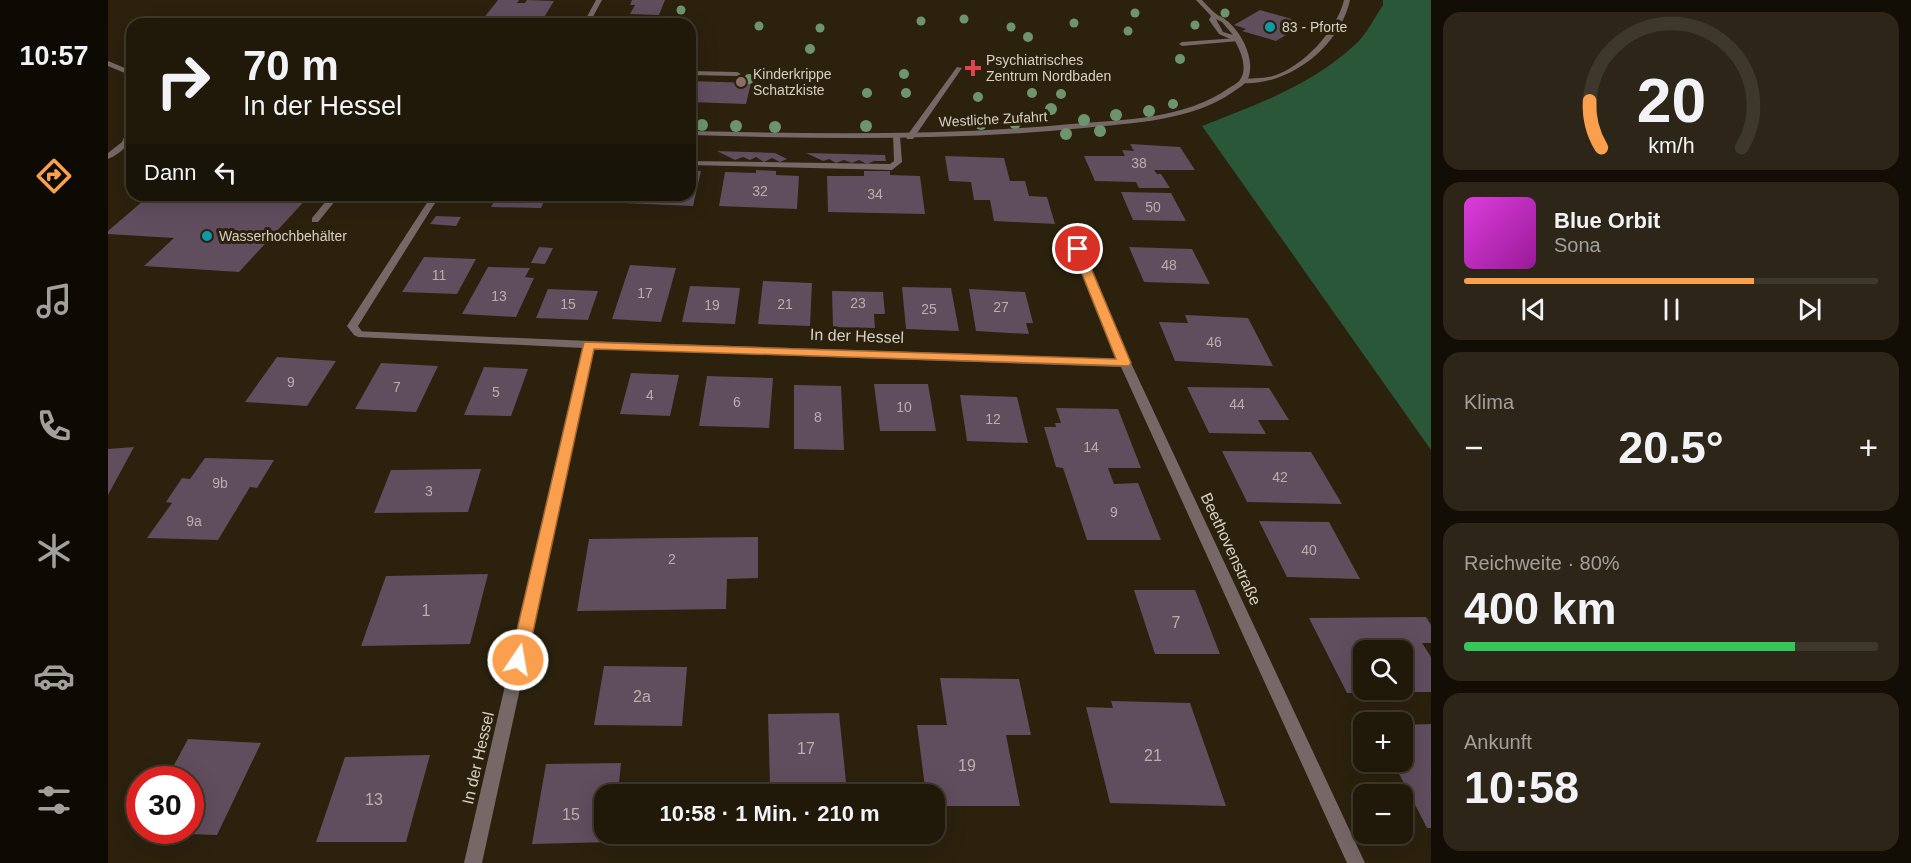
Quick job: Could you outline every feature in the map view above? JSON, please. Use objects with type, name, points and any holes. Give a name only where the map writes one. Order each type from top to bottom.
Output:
[{"type":"street","points":[[589,18],[599,0]]},
{"type":"street","points":[[1199,0],[1214,16],[1212,20],[1221,33],[1237,39],[1244,52],[1247,66],[1243,81],[1278,77],[1315,51],[1332,31],[1347,7],[1347,0]]},
{"type":"street","points":[[1182,44],[1237,39]]},
{"type":"street","points":[[108,63],[126,71]]},
{"type":"street","points":[[910,137],[959,68]]},
{"type":"street","points":[[696,73],[737,74]]},
{"type":"street","name":"Westliche Zufahrt","points":[[696,133],[910,137],[1034,131],[1150,118],[1210,103],[1243,81]]},
{"type":"street","points":[[696,163],[892,167],[898,162],[896,136]]},
{"type":"street","points":[[108,157],[126,141]]},
{"type":"street","points":[[315,220],[331,201]]},
{"type":"street","name":"In der Hessel","points":[[432,201],[352,326],[358,333],[589,345],[1125,363]]},
{"type":"street","name":"Beethovenstraße","points":[[1078,249],[1125,363],[1356,863]]},
{"type":"street","name":"In der Hessel","points":[[473,863],[589,345]]},
{"type":"green space","points":[[1383,0],[1431,0],[1431,450],[1202,126],[1284,92],[1322,71],[1361,39],[1383,5]]},
{"type":"building","points":[[498,0],[519,0],[517,3],[525,3],[527,0],[554,1],[544,18],[484,18]]},
{"type":"building","points":[[632,0],[665,0],[659,15],[630,14],[635,5],[630,5]]},
{"type":"building","name":"83 - Pforte","points":[[1260,10],[1295,20],[1290,23],[1301,26],[1276,41],[1242,31],[1246,29],[1234,25]]},
{"type":"building","points":[[696,81],[751,83],[746,104],[696,102]]},
{"type":"building","points":[[1130,144],[1180,147],[1195,170],[1154,170],[1157,174],[1161,174],[1170,188],[1139,188],[1136,182],[1095,181],[1084,156],[1125,156],[1122,150],[1134,151]]},
{"type":"building","points":[[717,151],[775,153],[787,159],[780,162],[772,158],[764,162],[756,157],[750,160],[743,157],[735,160]]},
{"type":"building","points":[[806,153],[885,155],[886,161],[874,161],[867,164],[859,160],[852,163],[844,160],[836,163],[829,159],[823,161]]},
{"type":"building","points":[[945,156],[1004,158],[1010,181],[1025,181],[1029,196],[1047,197],[1055,224],[994,221],[990,200],[974,200],[971,182],[949,181]]},
{"type":"building","points":[[756,170],[776,171],[776,175],[799,176],[797,209],[719,206],[725,172],[756,173]]},
{"type":"building","points":[[696,171],[701,171],[696,193]]},
{"type":"building","points":[[864,171],[890,171],[890,175],[920,176],[925,214],[828,212],[827,176],[864,176]]},
{"type":"building","points":[[1121,192],[1171,193],[1186,221],[1133,220]]},
{"type":"building","name":"Wasserhochbehälter","points":[[143,201],[304,201],[239,272],[144,266],[174,238],[108,234],[108,231]]},
{"type":"building","points":[[494,201],[544,201],[541,208],[491,207]]},
{"type":"building","points":[[601,201],[694,201],[693,206]]},
{"type":"building","points":[[436,216],[461,217],[456,226],[430,224]]},
{"type":"building","points":[[539,247],[553,248],[545,264],[531,263]]},
{"type":"building","points":[[1129,247],[1192,249],[1210,284],[1144,282]]},
{"type":"building","points":[[424,257],[476,259],[457,294],[402,292]]},
{"type":"building","points":[[630,265],[676,268],[661,322],[612,319]]},
{"type":"building","points":[[488,267],[530,268],[525,277],[534,278],[516,317],[462,314]]},
{"type":"building","points":[[763,281],[812,283],[810,326],[758,324]]},
{"type":"building","points":[[690,286],[740,288],[735,324],[682,322]]},
{"type":"building","points":[[902,287],[951,288],[959,331],[906,329]]},
{"type":"building","points":[[548,289],[598,291],[588,320],[536,318]]},
{"type":"building","points":[[969,289],[1025,292],[1033,323],[1026,323],[1029,334],[976,331]]},
{"type":"building","points":[[832,291],[883,292],[885,314],[874,314],[875,328],[833,327]]},
{"type":"building","points":[[1185,315],[1248,318],[1273,366],[1175,361],[1159,322],[1188,323]]},
{"type":"building","points":[[277,357],[336,361],[307,406],[245,402]]},
{"type":"building","points":[[381,363],[438,366],[416,412],[355,409]]},
{"type":"building","points":[[484,367],[528,369],[511,416],[464,415]]},
{"type":"building","points":[[631,373],[679,375],[670,416],[620,414]]},
{"type":"building","points":[[707,376],[773,378],[769,428],[699,426]]},
{"type":"building","points":[[874,384],[928,384],[936,431],[880,431]]},
{"type":"building","points":[[794,385],[841,386],[844,450],[794,449]]},
{"type":"building","points":[[1187,387],[1269,388],[1289,420],[1258,420],[1266,434],[1209,433]]},
{"type":"building","points":[[960,395],[1017,397],[1028,443],[967,441]]},
{"type":"building","points":[[1056,408],[1118,409],[1141,468],[1108,468],[1114,484],[1138,483],[1161,540],[1087,540],[1063,468],[1056,467],[1044,427],[1056,427],[1055,423],[1061,423]]},
{"type":"building","points":[[134,447],[108,495],[108,449]]},
{"type":"building","points":[[1222,451],[1311,452],[1342,504],[1247,502]]},
{"type":"building","points":[[205,458],[274,460],[257,488],[250,487],[218,540],[147,538],[172,503],[166,502],[182,478],[190,479]]},
{"type":"building","points":[[481,469],[468,512],[374,513],[391,470]]},
{"type":"building","points":[[1259,521],[1329,522],[1360,579],[1287,577]]},
{"type":"building","points":[[758,537],[758,578],[727,579],[726,609],[577,611],[589,539]]},
{"type":"building","points":[[488,574],[470,644],[361,646],[386,576]]},
{"type":"building","points":[[1134,590],[1195,590],[1220,654],[1155,654]]},
{"type":"building","points":[[1426,617],[1431,625],[1431,643],[1422,643],[1431,657],[1431,692],[1413,692],[1413,640],[1353,640],[1353,693],[1347,693],[1309,618]]},
{"type":"building","points":[[604,666],[687,667],[682,726],[594,725]]},
{"type":"building","points":[[940,678],[1019,679],[1031,735],[1006,735],[1020,806],[945,806],[945,784],[925,784],[917,725],[947,725]]},
{"type":"building","points":[[1111,701],[1190,703],[1226,806],[1110,803],[1086,707],[1113,708]]},
{"type":"building","points":[[839,713],[846,782],[770,784],[768,714]]},
{"type":"building","points":[[1431,724],[1431,828],[1427,828],[1413,801],[1413,784],[1404,784],[1398,772],[1413,772],[1413,725]]},
{"type":"building","points":[[188,739],[261,743],[217,835],[204,835],[204,766],[174,766]]},
{"type":"building","points":[[430,755],[406,842],[316,842],[345,757]]},
{"type":"building","points":[[621,763],[619,784],[594,784],[594,842],[532,844],[546,764]]},
{"type":"place","name":"83 - Pforte","points":[[1270,27]]},
{"type":"place","name":"Psychiatrisches Zentrum Nordbaden","points":[[973,68]]},
{"type":"place","name":"Kinderkrippe Schatzkiste","points":[[741,82]]},
{"type":"place","name":"Wasserhochbehälter","points":[[207,236]]},
{"type":"route","points":[[518,660],[589,345],[1125,363],[1078,249]]}]
